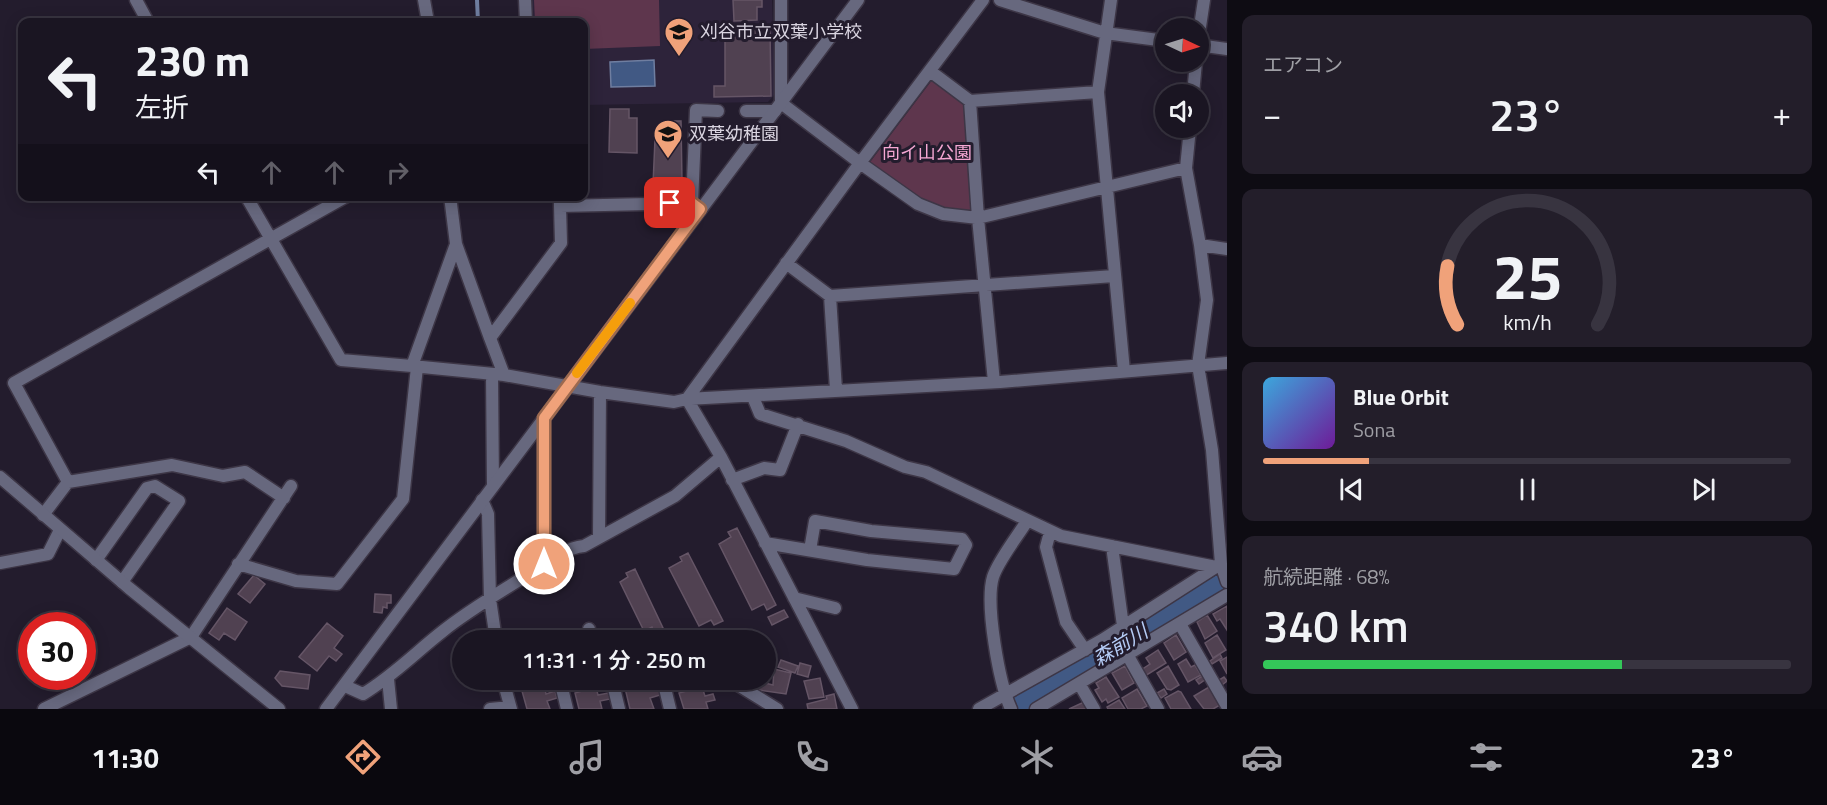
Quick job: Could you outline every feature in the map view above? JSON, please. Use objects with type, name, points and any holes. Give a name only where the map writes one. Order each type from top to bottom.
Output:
[{"type":"street","points":[[136,0],[146,18]]},
{"type":"street","points":[[424,0],[427,18]]},
{"type":"street","points":[[525,0],[526,18]]},
{"type":"street","points":[[778,107],[781,0]]},
{"type":"street","points":[[326,709],[567,387],[696,206],[778,107],[858,0]]},
{"type":"street","points":[[687,399],[983,0]]},
{"type":"street","points":[[1000,0],[1105,33],[1155,40]]},
{"type":"street","points":[[1111,0],[1098,92],[1124,371]]},
{"type":"street","points":[[1201,18],[1204,0]]},
{"type":"street","points":[[1209,47],[1227,49]]},
{"type":"street","points":[[930,72],[970,101],[1098,92]]},
{"type":"street","points":[[970,101],[978,218],[994,382]]},
{"type":"street","points":[[746,111],[778,107],[918,204],[943,214],[978,218],[1186,168]]},
{"type":"street","points":[[696,206],[696,110],[718,111]]},
{"type":"street","points":[[1189,138],[1186,168],[1207,300],[1198,365],[1212,450],[1222,563],[1227,582]]},
{"type":"street","points":[[249,201],[341,360],[498,374],[567,387],[674,402],[687,399],[994,382],[1227,363]]},
{"type":"street","points":[[68,482],[14,383],[337,201]]},
{"type":"street","points":[[451,201],[456,244],[489,338],[498,374],[493,486]]},
{"type":"street","points":[[489,338],[561,243],[560,201],[696,206]]},
{"type":"street","points":[[237,564],[296,581],[337,584],[402,499],[414,367],[456,244]]},
{"type":"street","points":[[1200,245],[1227,249]]},
{"type":"street","points":[[786,263],[830,296],[1114,276]]},
{"type":"street","points":[[830,296],[836,390]]},
{"type":"street","points":[[599,537],[600,392]]},
{"type":"street","points":[[753,397],[760,414],[798,424],[926,472],[1061,536],[1222,563]]},
{"type":"street","points":[[687,399],[721,457],[852,709]]},
{"type":"street","points":[[544,418],[544,564]]},
{"type":"street","points":[[732,480],[764,468],[780,470],[798,424]]},
{"type":"street","points":[[345,686],[363,694],[388,679],[443,630],[489,599],[544,564],[575,547],[584,546],[675,496],[721,457]]},
{"type":"street","points":[[43,515],[68,482],[172,465],[223,476],[245,472],[284,498]]},
{"type":"street","points":[[0,477],[122,582],[279,709]]},
{"type":"street","points":[[96,560],[147,488],[155,486],[179,501],[122,582]]},
{"type":"street","points":[[44,709],[190,637],[291,486]]},
{"type":"street","points":[[1215,501],[1227,493]]},
{"type":"street","points":[[482,500],[488,514],[489,599],[494,630]]},
{"type":"street","points":[[765,543],[867,560],[954,569],[966,545],[962,539],[871,531],[815,521],[810,550]]},
{"type":"street","points":[[1011,709],[1005,697],[991,618],[993,577],[1027,521]]},
{"type":"street","points":[[0,563],[48,554],[60,530]]},
{"type":"street","points":[[1050,532],[1046,547],[1066,622],[1085,650]]},
{"type":"street","points":[[1112,546],[1123,626]]},
{"type":"street","points":[[979,709],[1005,697],[1085,650],[1222,563]]},
{"type":"street","points":[[1036,709],[1080,685],[1227,595]]},
{"type":"street","points":[[794,598],[835,608]]},
{"type":"street","points":[[1180,624],[1227,706]]},
{"type":"street","points":[[1128,656],[1158,709]]},
{"type":"street","points":[[388,679],[391,709]]},
{"type":"street","points":[[1080,685],[1094,709]]},
{"type":"street","points":[[490,709],[511,708],[506,690]]},
{"type":"street","points":[[562,690],[567,709]]},
{"type":"street","points":[[614,690],[619,709]]},
{"type":"street","points":[[665,690],[670,709]]},
{"type":"street","points":[[746,690],[777,709]]},
{"type":"shaded area","name":"刈谷市立双葉小学校","points":[[529,0],[772,0],[775,94],[768,102],[588,105],[588,18],[530,18]]},
{"type":"green space","points":[[534,0],[659,0],[660,46],[588,49],[588,18],[535,18]]},
{"type":"green space","name":"向イ山公園","points":[[932,80],[964,104],[972,213],[928,202],[870,162]]},
{"type":"water","points":[[654,60],[655,86],[611,87],[610,62]]},
{"type":"building","points":[[733,0],[762,0],[762,7],[757,7],[757,20],[734,21]]},
{"type":"building","points":[[760,26],[760,29],[770,29],[771,96],[714,97],[714,86],[725,86],[725,27]]},
{"type":"building","points":[[610,109],[629,109],[629,118],[637,118],[637,153],[609,152]]},
{"type":"building","points":[[674,121],[681,121],[682,181],[677,181],[676,195],[659,195],[660,185],[653,185],[655,139],[657,139],[658,129],[673,129]]},
{"type":"building","points":[[737,528],[776,605],[767,610],[764,604],[752,610],[719,544],[731,537],[728,532]]},
{"type":"building","points":[[688,553],[723,621],[714,625],[711,620],[699,626],[669,568],[682,561],[680,557]]},
{"type":"building","points":[[635,569],[663,628],[653,630],[652,627],[644,630],[620,582],[628,577],[626,573]]},
{"type":"building","points":[[254,575],[265,584],[250,603],[238,594]]},
{"type":"building","points":[[375,594],[391,595],[391,603],[387,603],[387,608],[383,607],[382,613],[374,612]]},
{"type":"building","points":[[1227,606],[1227,630],[1220,619],[1217,621],[1213,614]]},
{"type":"building","points":[[227,608],[247,622],[235,640],[224,633],[219,640],[209,633]]},
{"type":"building","points":[[784,610],[788,617],[772,625],[768,617]]},
{"type":"building","points":[[1207,615],[1217,631],[1205,639],[1197,622]]},
{"type":"building","points":[[327,623],[343,636],[334,648],[342,654],[336,661],[329,656],[317,671],[299,657]]},
{"type":"building","points":[[1176,635],[1186,652],[1174,660],[1164,643]]},
{"type":"building","points":[[1217,635],[1226,650],[1213,658],[1205,643]]},
{"type":"building","points":[[1158,650],[1166,663],[1145,676],[1141,670],[1150,664],[1146,658]]},
{"type":"building","points":[[1220,654],[1222,658],[1212,664],[1210,661]]},
{"type":"building","points":[[1227,657],[1227,674],[1220,661]]},
{"type":"building","points":[[1186,659],[1191,667],[1195,665],[1201,675],[1188,682],[1178,664]]},
{"type":"building","points":[[781,660],[798,666],[795,673],[778,667]]},
{"type":"building","points":[[800,663],[811,666],[808,677],[797,674]]},
{"type":"building","points":[[1125,666],[1134,683],[1122,690],[1112,673]]},
{"type":"building","points":[[1168,666],[1179,685],[1171,690],[1167,689],[1157,673]]},
{"type":"building","points":[[776,669],[791,673],[786,694],[759,690],[776,690]]},
{"type":"building","points":[[280,671],[310,675],[308,689],[282,686],[275,678]]},
{"type":"building","points":[[1204,675],[1206,679],[1199,684],[1196,680]]},
{"type":"building","points":[[1106,677],[1119,697],[1108,703],[1106,699],[1102,702],[1095,690],[1099,688],[1096,683]]},
{"type":"building","points":[[1224,677],[1227,681],[1222,685],[1219,680]]},
{"type":"building","points":[[820,678],[824,697],[809,699],[804,681]]},
{"type":"building","points":[[1209,687],[1220,705],[1213,709],[1204,709],[1194,696]]},
{"type":"building","points":[[1137,689],[1147,706],[1141,709],[1128,709],[1122,698]]},
{"type":"building","points":[[1164,689],[1167,694],[1161,698],[1157,693]]},
{"type":"building","points":[[545,690],[546,694],[555,691],[557,698],[547,701],[550,709],[527,709],[522,691]]},
{"type":"building","points":[[597,690],[598,695],[608,693],[610,699],[600,701],[602,709],[579,709],[575,693]]},
{"type":"building","points":[[625,690],[659,690],[660,695],[650,698],[654,709],[630,709]]},
{"type":"building","points":[[703,690],[705,696],[713,694],[715,700],[706,702],[708,709],[684,709],[679,693]]},
{"type":"building","points":[[1178,691],[1181,692],[1191,709],[1171,709],[1165,698]]},
{"type":"building","points":[[834,694],[837,709],[808,709],[807,704],[827,699],[826,696]]},
{"type":"building","points":[[1119,700],[1125,709],[1108,709],[1107,707]]},
{"type":"building","points":[[1084,702],[1087,709],[1069,709]]},
{"type":"waterway","points":[[477,0],[478,18]]},
{"type":"waterway","name":"森前川","points":[[1013,709],[1227,581]]},
{"type":"slow traffic","points":[[577,373],[630,303]]},
{"type":"place","name":"刈谷市立双葉小学校","points":[[679,58]]},
{"type":"place","name":"双葉幼稚園","points":[[668,160]]},
{"type":"route","points":[[544,564],[544,418],[700,209],[692,203],[670,203]]}]
